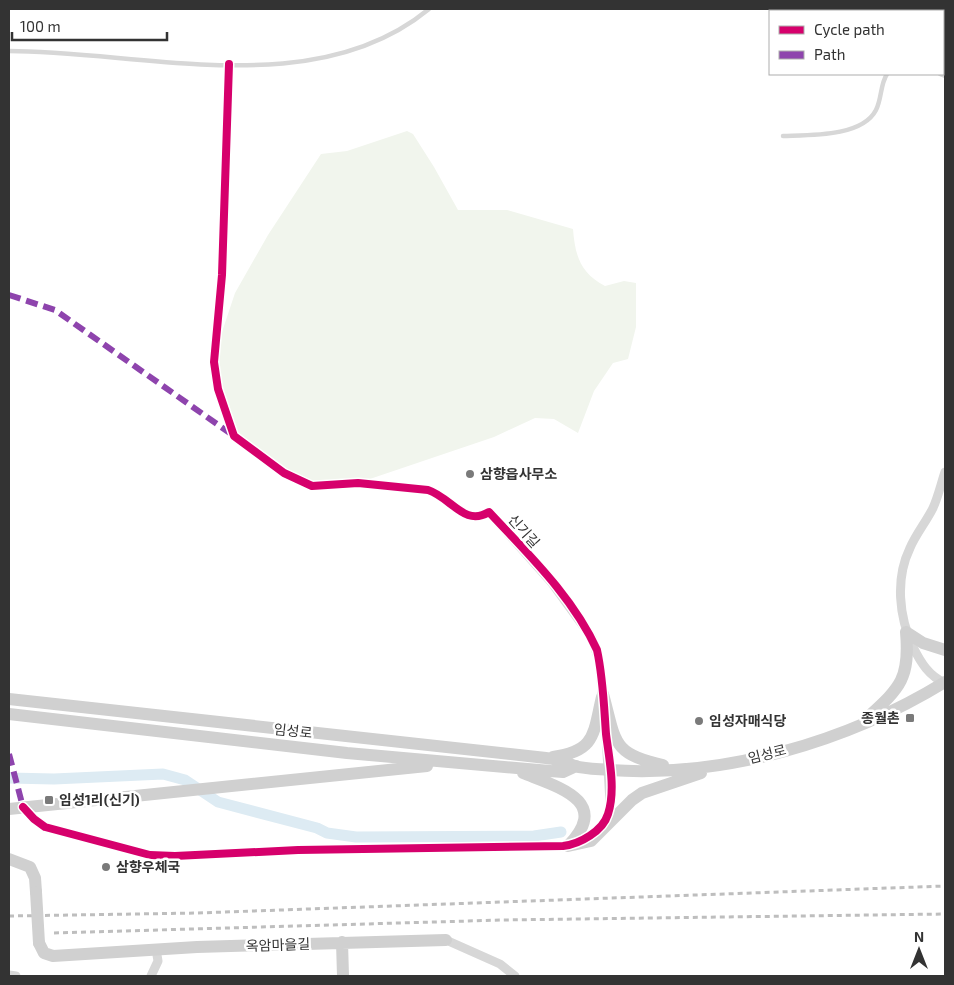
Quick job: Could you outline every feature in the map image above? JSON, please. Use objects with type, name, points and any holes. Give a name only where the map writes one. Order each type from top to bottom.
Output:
[{"type":"main road","points":[[906,632],[923,643],[945,650]]},
{"type":"main road","points":[[860,724],[889,698],[900,682],[909,658],[906,632]]},
{"type":"main road","name":"임성로","points":[[9,699],[546,758],[562,760],[576,766],[610,770],[688,770],[787,749],[892,711],[945,683]]},
{"type":"main road","points":[[546,758],[577,752],[586,745],[593,734],[603,694]]},
{"type":"main road","points":[[603,694],[614,736],[627,754],[646,761],[688,770]]},
{"type":"main road","name":"임성로","points":[[9,714],[347,753],[508,768],[562,772],[576,766]]},
{"type":"main road","name":"임성로","points":[[9,808],[458,762]]},
{"type":"main road","points":[[568,846],[592,841],[632,800],[642,793],[731,762]]},
{"type":"main road","points":[[508,768],[566,790],[581,804],[584,810],[582,828],[568,846]]},
{"type":"main road","name":"옥암마을길","points":[[9,859],[30,867],[35,878],[40,942],[44,953],[53,956],[156,949],[446,940]]},
{"type":"main road","points":[[342,942],[343,976]]},
{"type":"street","name":"신기길","points":[[229,64],[222,275],[214,362],[220,399],[234,436],[284,473],[305,484],[312,486],[358,483],[428,490],[438,493],[470,517],[480,517],[489,512],[552,583],[592,638],[599,660],[610,770],[610,802],[608,815],[603,825],[585,839],[568,846]]},
{"type":"street","points":[[945,472],[932,509],[911,546],[903,567],[901,603],[906,632],[925,669],[945,683]]},
{"type":"street","points":[[23,807],[34,819],[45,826],[150,855],[175,856],[298,850],[568,846]]},
{"type":"street","name":"옥암마을길","points":[[446,940],[500,964],[515,976]]},
{"type":"street","points":[[151,976],[158,961],[156,949]]},
{"type":"street","points":[[9,975],[16,976]]},
{"type":"lane","points":[[9,51],[229,64],[283,64],[330,56],[403,29],[429,9]]},
{"type":"lane","points":[[783,136],[828,133],[867,122],[879,103],[881,87],[887,75]]},
{"type":"shaded area","points":[[407,131],[413,134],[458,210],[507,210],[573,229],[575,247],[580,262],[584,269],[597,281],[605,286],[624,281],[636,283],[636,327],[628,359],[613,363],[594,391],[578,433],[554,419],[535,418],[494,437],[358,483],[312,486],[234,436],[215,353],[235,293],[268,235],[321,154],[347,151]]},
{"type":"waterway","points":[[9,778],[54,779],[163,774],[185,780],[218,802],[317,828],[327,833],[356,837],[534,836],[561,832]]},
{"type":"railway","points":[[9,916],[198,913],[945,886]]},
{"type":"railway","points":[[54,933],[503,920],[945,914]]},
{"type":"marked path","points":[[9,295],[55,310],[234,436]]},
{"type":"marked path","points":[[9,754],[23,807]]},
{"type":"cycle path","points":[[23,807],[45,827],[150,855],[175,856],[298,850],[563,846],[576,843],[590,836],[601,826],[608,814],[611,795],[611,774],[597,650],[563,594],[489,512],[480,516],[465,514],[428,490],[358,483],[312,486],[284,473],[234,436],[218,389],[214,362],[222,275],[229,64]]},
{"type":"place","name":"삼향읍사무소","points":[[470,474]]},
{"type":"place","name":"종월촌","points":[[910,718]]},
{"type":"place","name":"임성자매식당","points":[[699,721]]},
{"type":"place","name":"임성1리(신기)","points":[[49,800]]},
{"type":"place","name":"삼향우체국","points":[[106,867]]}]
